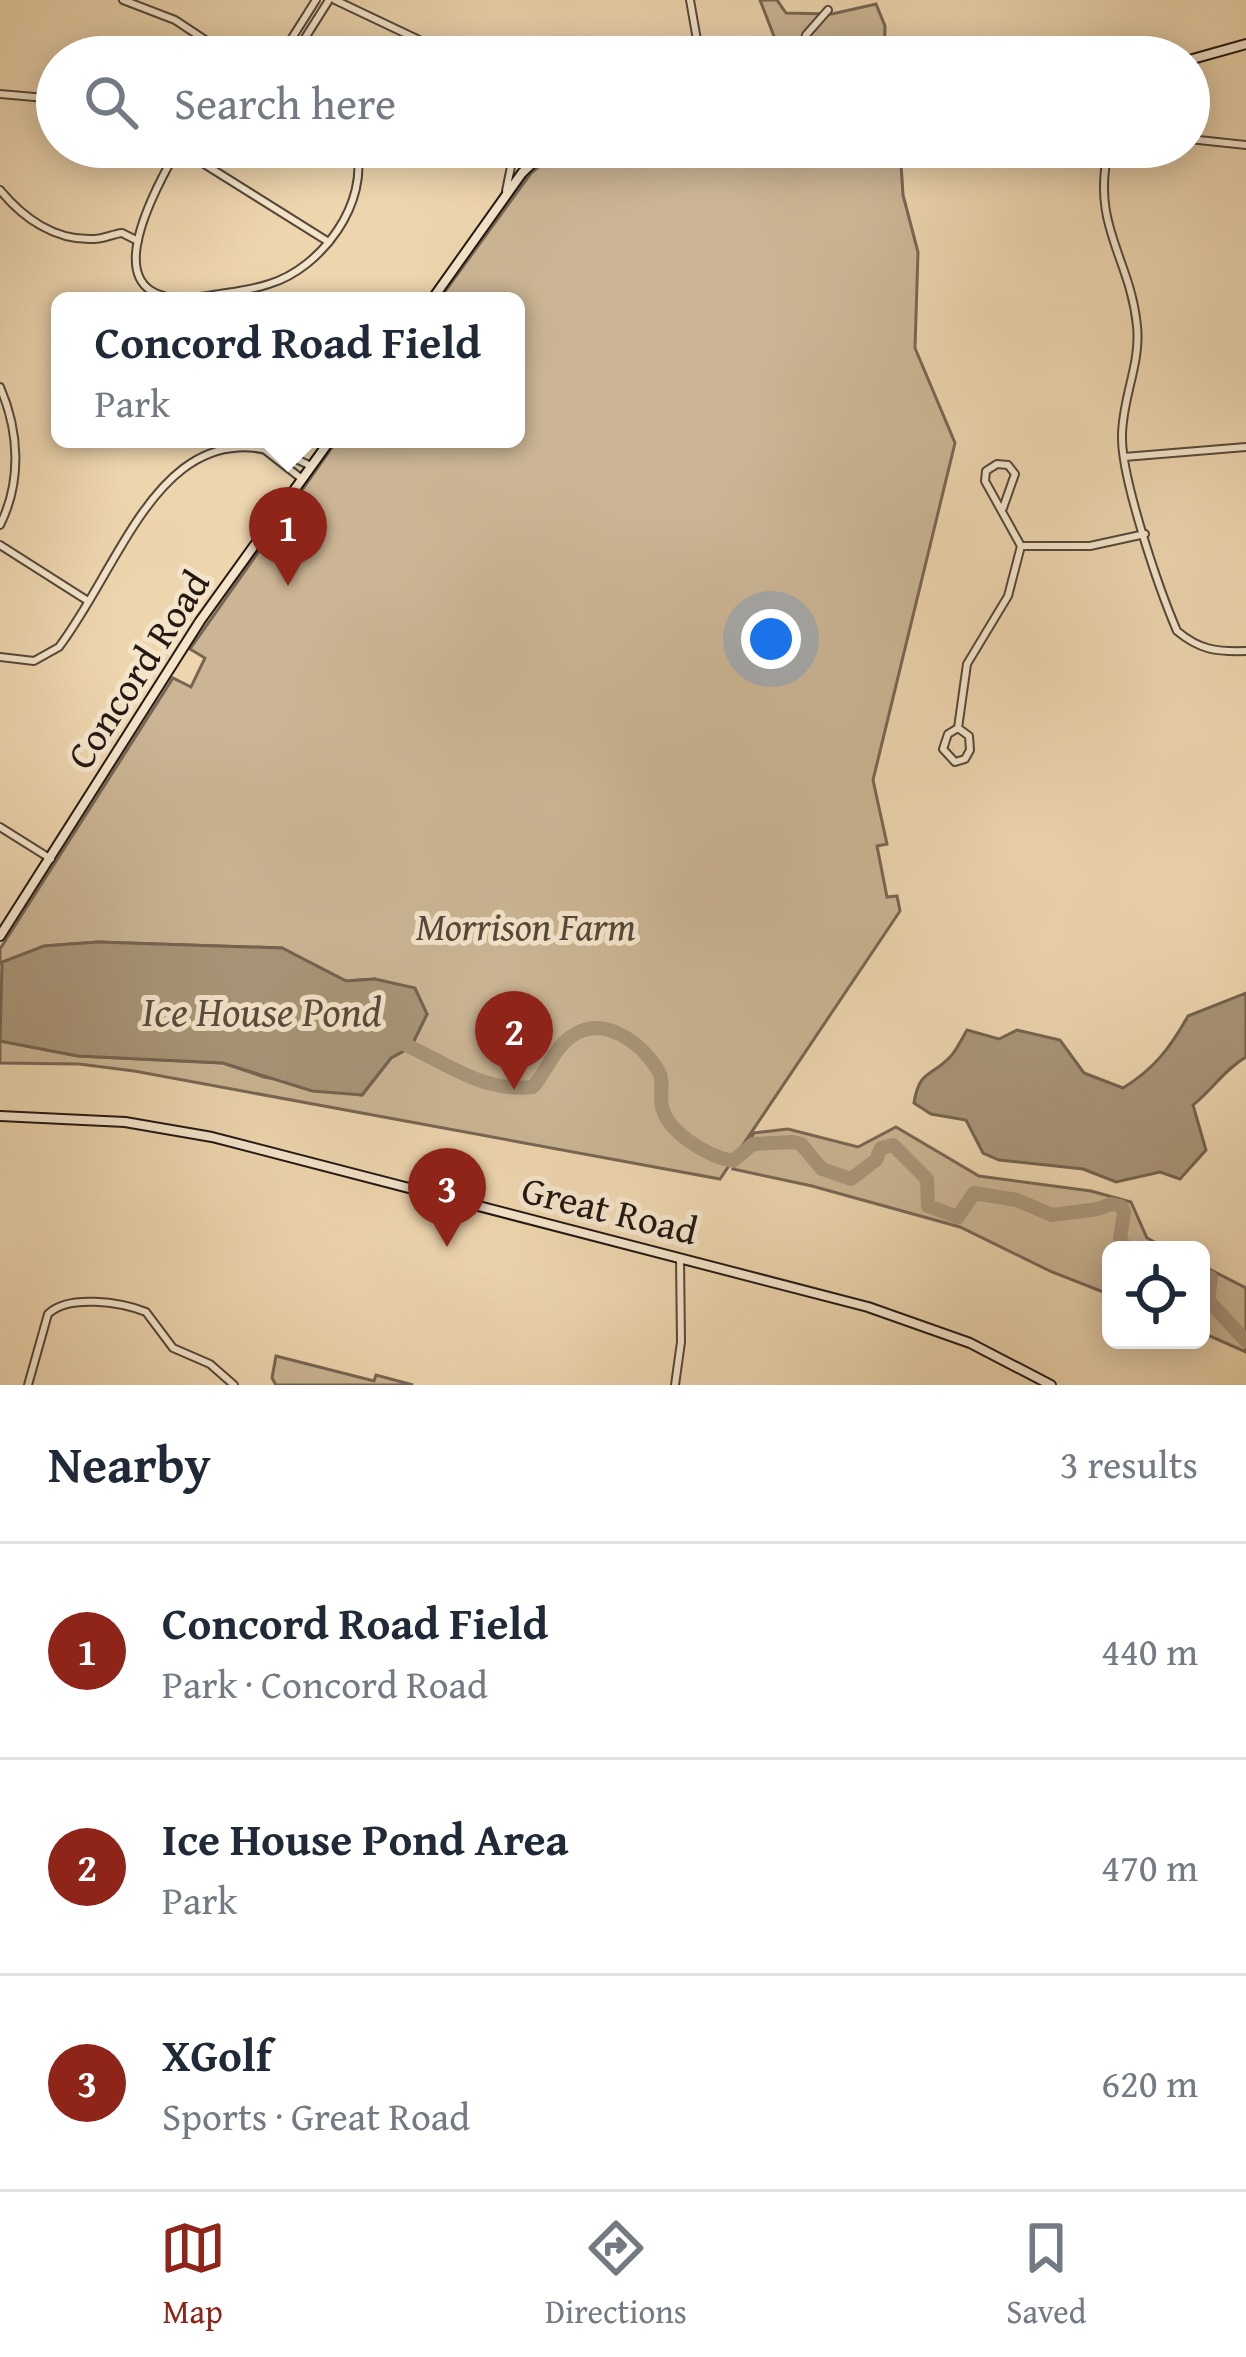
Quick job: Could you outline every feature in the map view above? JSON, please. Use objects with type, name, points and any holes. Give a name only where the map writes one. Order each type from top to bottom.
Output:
[{"type":"main road","points":[[1210,54],[1246,44]]},
{"type":"main road","points":[[437,292],[530,168]]},
{"type":"main road","name":"Concord Road","points":[[0,936],[200,621],[324,448]]},
{"type":"main road","name":"Great Road","points":[[0,1116],[125,1122],[212,1137],[868,1306],[970,1343],[1052,1385]]},
{"type":"street","points":[[123,0],[175,20],[199,36]]},
{"type":"street","points":[[293,36],[316,0]]},
{"type":"street","points":[[307,36],[332,0],[410,36]]},
{"type":"street","points":[[690,0],[696,36]]},
{"type":"street","points":[[806,36],[828,10]]},
{"type":"street","points":[[0,94],[36,97]]},
{"type":"street","points":[[1210,141],[1246,145]]},
{"type":"street","points":[[152,292],[143,285],[136,262],[138,241],[166,168]]},
{"type":"street","points":[[212,168],[328,241]]},
{"type":"street","points":[[227,292],[269,284],[298,270],[328,241],[355,195],[360,168]]},
{"type":"street","points":[[505,196],[511,168]]},
{"type":"street","points":[[1107,168],[1103,206],[1137,324],[1137,356],[1122,420],[1124,458],[1145,534],[1177,631],[1210,651],[1246,651]]},
{"type":"street","points":[[0,190],[21,215],[43,227],[96,239],[122,232],[138,241]]},
{"type":"street","points":[[0,387],[17,455],[13,490],[0,525]]},
{"type":"street","points":[[1124,458],[1246,447]]},
{"type":"street","points":[[0,657],[30,662],[48,656],[64,642],[148,508],[181,469],[214,449],[228,448]]},
{"type":"street","points":[[260,448],[302,478]]},
{"type":"street","points":[[262,448],[311,466]]},
{"type":"street","points":[[958,728],[967,664],[1008,596],[1021,546],[985,481],[986,471],[997,464],[1008,465],[1015,474],[1003,508]]},
{"type":"street","points":[[1021,546],[1090,546],[1145,534]]},
{"type":"street","points":[[0,545],[89,602]]},
{"type":"street","points":[[958,728],[969,736],[970,750],[955,762],[943,749],[948,734],[958,728]]},
{"type":"street","points":[[0,827],[51,859]]},
{"type":"street","points":[[675,1385],[681,1342],[680,1258]]},
{"type":"street","points":[[28,1385],[44,1322],[54,1307],[77,1302],[141,1310],[173,1348],[210,1364],[233,1385]]},
{"type":"green space","points":[[760,0],[777,0],[786,13],[832,14],[876,4],[885,26],[885,36],[774,36]]},
{"type":"green space","name":"Morrison Farm","points":[[537,168],[901,168],[903,195],[918,252],[915,348],[955,443],[873,780],[887,844],[877,846],[887,897],[897,896],[900,911],[720,1179],[134,1071],[79,1064],[0,1063],[0,1041],[78,1056],[223,1063],[264,1077],[362,1095],[391,1058],[411,1047],[427,1014],[375,979],[346,981],[282,948],[98,942],[44,946],[0,964],[0,949],[173,678],[191,687],[205,658],[190,649],[332,448],[525,448],[525,292],[445,292]]},
{"type":"green space","points":[[896,1127],[979,1176],[1091,1191],[1131,1202],[1153,1241],[1102,1241],[1102,1291],[960,1227],[733,1169],[754,1133],[788,1129],[858,1147]]},
{"type":"green space","points":[[1210,1270],[1246,1288],[1246,1352],[1210,1336]]},
{"type":"green space","points":[[276,1356],[374,1381],[376,1375],[413,1385],[276,1385],[272,1378]]},
{"type":"water","name":"Ice House Pond","points":[[98,942],[282,948],[346,981],[375,979],[415,988],[427,1014],[411,1047],[391,1058],[362,1095],[312,1091],[223,1063],[78,1056],[0,1041],[2,962],[44,946]]},
{"type":"water","points":[[1246,993],[1246,1057],[1193,1105],[1206,1150],[1180,1179],[1160,1172],[1116,1182],[1083,1169],[999,1160],[983,1153],[966,1120],[931,1114],[914,1103],[923,1079],[950,1057],[967,1030],[999,1039],[1017,1030],[1060,1040],[1084,1073],[1123,1088],[1160,1057],[1188,1016]]},
{"type":"waterway","points":[[397,1041],[479,1080],[514,1088],[533,1087],[572,1036],[584,1030],[609,1030],[632,1042],[651,1060],[660,1075],[666,1117],[681,1134],[713,1155],[733,1161],[753,1144],[793,1142],[801,1144],[822,1169],[851,1179],[876,1160],[881,1148],[893,1145],[927,1179],[928,1206],[958,1217],[974,1193],[1017,1200],[1052,1215],[1111,1204],[1124,1212],[1121,1241]]},
{"type":"waterway","points":[[1210,1278],[1210,1285]]},
{"type":"waterway","points":[[1210,1302],[1246,1341]]},
{"type":"place","name":"Concord Road Field","points":[[288,586]]},
{"type":"place","name":"Ice House Pond Area","points":[[514,1090]]},
{"type":"place","name":"XGolf","points":[[447,1247]]}]
